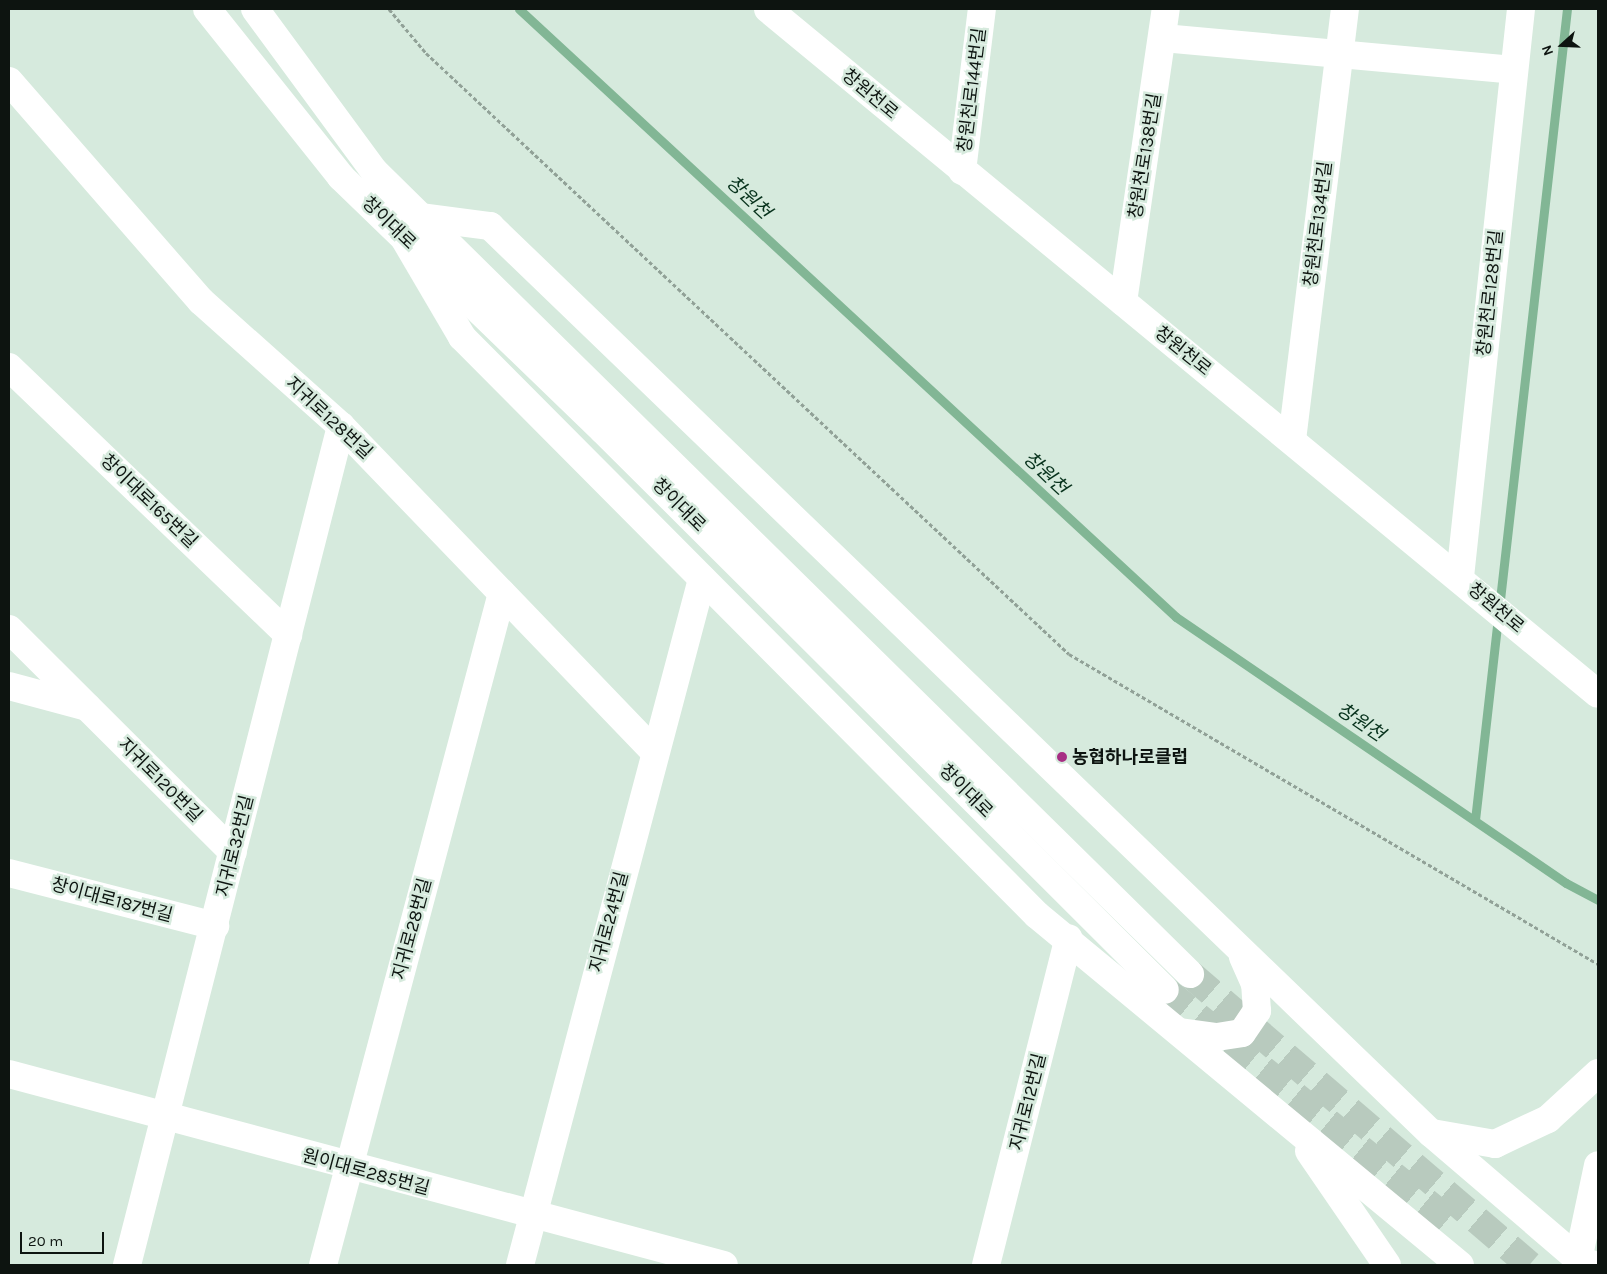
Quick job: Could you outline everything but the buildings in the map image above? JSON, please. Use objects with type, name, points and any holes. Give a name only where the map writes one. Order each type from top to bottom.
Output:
[{"type":"street","name":"창이대로","points":[[207,9],[341,177],[412,227],[1190,974]]},
{"type":"street","name":"창이대로","points":[[255,9],[374,171],[412,227],[1165,990]]},
{"type":"street","name":"창원천로","points":[[768,9],[797,20],[962,171],[1460,577],[1590,686]]},
{"type":"street","name":"창원천로144번길","points":[[962,171],[982,9]]},
{"type":"street","name":"창원천로138번길","points":[[1123,302],[1166,9]]},
{"type":"street","name":"창원천로134번길","points":[[1292,440],[1345,9]]},
{"type":"street","name":"창원천로128번길","points":[[1460,577],[1522,9]]},
{"type":"street","points":[[1163,38],[1340,52],[1514,70]]},
{"type":"street","name":"지귀로128번길","points":[[12,91],[200,301],[341,426],[654,751]]},
{"type":"street","points":[[1460,1265],[1069,938],[1036,914],[462,337],[412,227],[490,226],[1431,1133],[1583,1263]]},
{"type":"street","name":"창이대로165번길","points":[[9,367],[288,635]]},
{"type":"street","name":"지귀로32번길","points":[[128,1265],[341,426]]},
{"type":"street","name":"지귀로24번길","points":[[520,1265],[654,751],[702,579]]},
{"type":"street","name":"지귀로28번길","points":[[323,1265],[502,593]]},
{"type":"street","name":"지귀로120번길","points":[[9,629],[233,852]]},
{"type":"street","name":"지귀로120번길","points":[[9,686],[87,707]]},
{"type":"street","name":"창이대로187번길","points":[[9,873],[215,926]]},
{"type":"street","name":"지귀로12번길","points":[[986,1265],[1069,938]]},
{"type":"street","points":[[1180,1032],[1217,1037],[1242,1033],[1257,1011],[1254,984],[1240,950]]},
{"type":"street","points":[[1431,1133],[1494,1144],[1548,1119],[1598,1073]]},
{"type":"street","name":"원이대로285번길","points":[[9,1074],[532,1217],[724,1265]]},
{"type":"street","points":[[1290,1123],[1387,1265]]},
{"type":"street","points":[[1583,1263],[1598,1165]]},
{"type":"path","points":[[389,9],[426,53],[1069,654],[1598,964]]},
{"type":"waterway","name":"창원천","points":[[519,9],[1176,617],[1566,883],[1598,900]]},
{"type":"waterway","points":[[1475,820],[1567,9]]},
{"type":"tunnel","points":[[1190,974],[1529,1265]]},
{"type":"tunnel","points":[[1165,990],[1453,1224]]},
{"type":"place","name":"농협하나로클럽","points":[[1062,757]]}]
